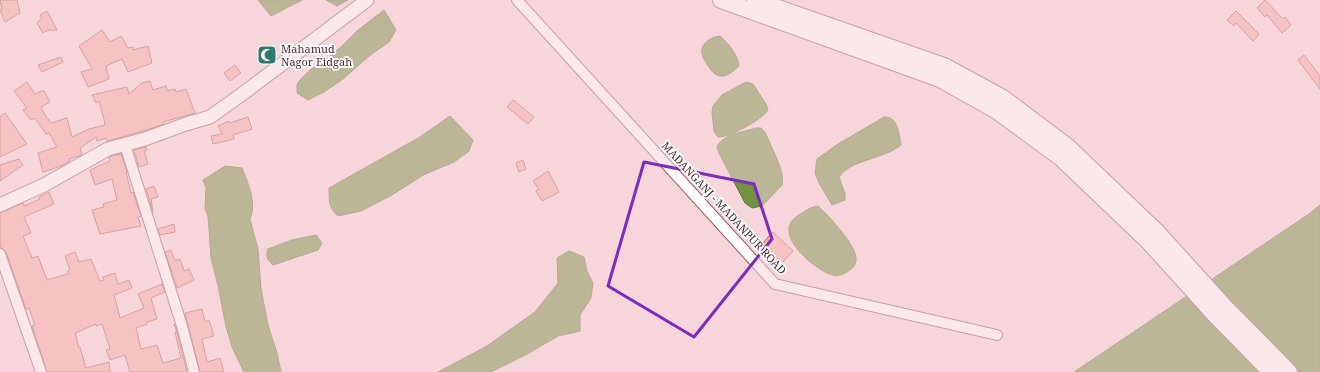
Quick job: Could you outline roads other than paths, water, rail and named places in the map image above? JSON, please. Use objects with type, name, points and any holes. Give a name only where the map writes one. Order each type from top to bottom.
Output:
[{"type":"main road","points":[[721,0],[940,79],[998,111],[1061,158],[1149,242],[1215,315],[1271,372]]},
{"type":"main road","points":[[755,0],[944,66],[1003,98],[1068,146],[1157,232],[1224,306],[1289,372]]},
{"type":"street","points":[[0,205],[44,185],[108,149],[125,145],[210,117],[367,0]]},
{"type":"street","name":"MADANGANJ - MADANPUR ROAD","points":[[517,0],[775,284],[997,335]]},
{"type":"street","points":[[125,145],[180,319],[194,372]]},
{"type":"street","points":[[0,254],[41,372]]},
{"type":"place","name":"Mahamud Nagor Eidgah","points":[[267,55]]}]
